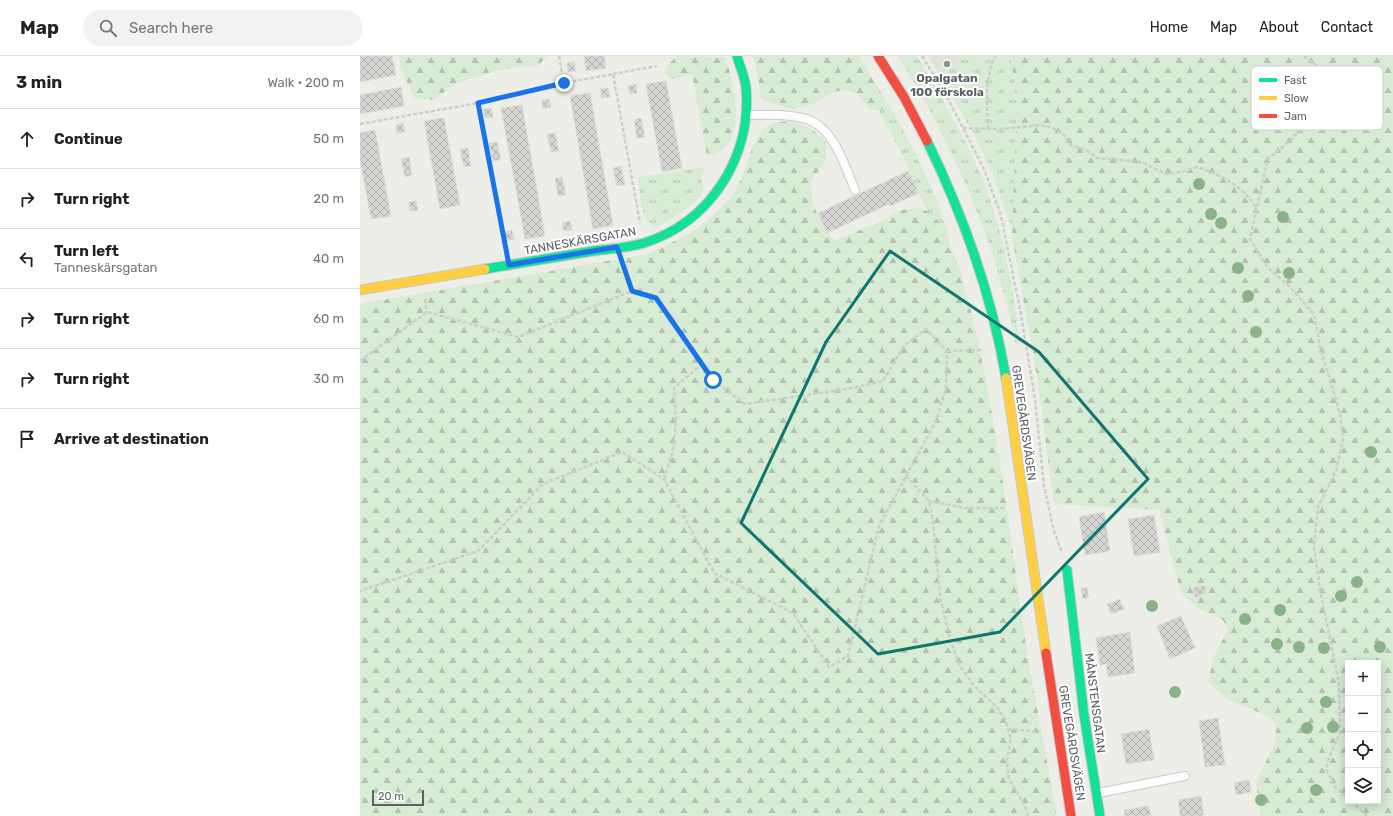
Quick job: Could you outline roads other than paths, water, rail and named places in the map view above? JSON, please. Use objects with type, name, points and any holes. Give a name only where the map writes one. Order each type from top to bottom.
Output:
[{"type":"street","name":"TANNESKÄRSGATAN","points":[[360,290],[644,242],[677,228],[705,206],[726,182],[740,152],[746,130],[748,115],[746,87],[737,56]]},
{"type":"street","name":"GREVEGÅRDSVÄGEN","points":[[878,56],[904,96],[926,137],[973,250],[991,304],[1005,371],[1071,816]]},
{"type":"street","name":"MÅNSTENSGATAN","points":[[1067,570],[1095,793],[1100,816]]},
{"type":"lane","points":[[748,115],[796,117],[809,120],[818,126],[830,138],[838,151],[855,190]]},
{"type":"lane","points":[[1095,793],[1185,776]]},
{"type":"place","name":"Opalgatan 100 förskola","points":[[947,64]]}]
